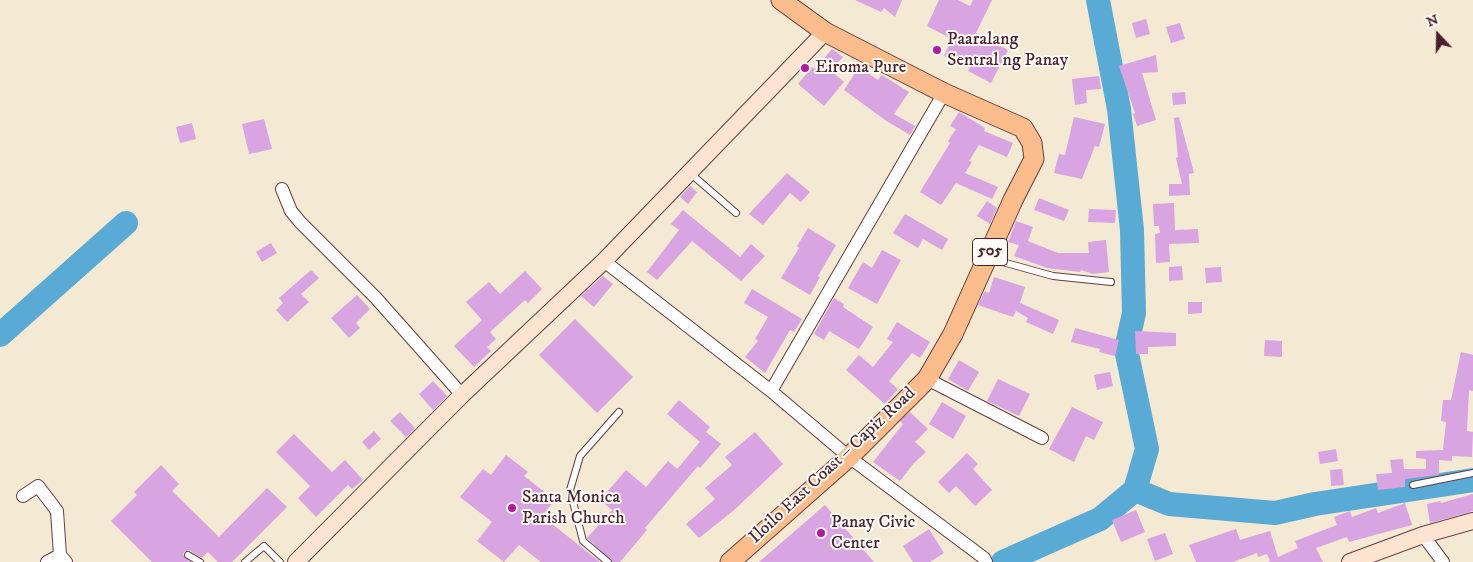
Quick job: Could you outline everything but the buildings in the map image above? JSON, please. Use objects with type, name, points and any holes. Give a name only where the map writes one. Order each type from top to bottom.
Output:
[{"type":"main road","name":"Iloilo East Coast – Capiz Road","points":[[730,562],[849,457],[926,379],[953,334],[1034,159],[1032,143],[1023,128],[944,93],[825,32],[781,0]]},
{"type":"street","points":[[296,562],[462,395],[604,261],[825,32]]},
{"type":"street","points":[[771,391],[944,93]]},
{"type":"street","points":[[282,189],[291,211],[300,222],[376,298],[462,395]]},
{"type":"street","points":[[604,261],[771,391],[849,457],[985,560]]},
{"type":"street","points":[[926,379],[1042,438]]},
{"type":"street","points":[[23,496],[38,486],[57,511],[63,558],[47,562]]},
{"type":"street","points":[[1350,562],[1423,535],[1473,521]]},
{"type":"street","points":[[1423,535],[1443,562]]},
{"type":"lane","points":[[689,172],[736,213]]},
{"type":"lane","points":[[987,258],[1052,276],[1111,282]]},
{"type":"lane","points":[[608,562],[583,541],[570,490],[580,456],[619,412]]},
{"type":"lane","points":[[1413,485],[1473,473]]},
{"type":"lane","points":[[245,562],[264,546],[280,562]]},
{"type":"lane","points":[[188,555],[200,562]]},
{"type":"waterway","points":[[1003,562],[1100,519],[1135,490],[1147,449],[1126,349],[1134,313],[1132,230],[1119,109],[1098,0]]},
{"type":"waterway","points":[[0,335],[126,223]]},
{"type":"waterway","points":[[1135,490],[1169,504],[1275,513],[1315,504],[1473,480]]},
{"type":"place","name":"Paaralang Sentral ng Panay","points":[[937,50]]},
{"type":"place","name":"Eiroma Pure","points":[[805,68]]},
{"type":"place","name":"Santa Monica Parish Church","points":[[512,508]]},
{"type":"place","name":"Panay Civic Center","points":[[821,533]]}]
